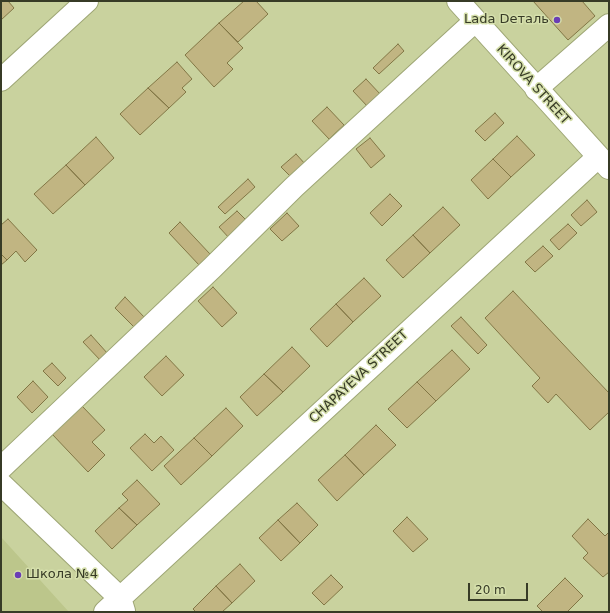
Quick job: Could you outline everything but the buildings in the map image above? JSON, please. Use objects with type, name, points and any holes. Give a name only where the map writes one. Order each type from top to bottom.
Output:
[{"type":"street","points":[[1,80],[87,1]]},
{"type":"street","name":"KIROVA STREET","points":[[458,1],[604,163]]},
{"type":"street","points":[[1,468],[212,268],[294,187],[475,21]]},
{"type":"street","points":[[536,89],[609,25]]},
{"type":"street","name":"CHAPAYEVA STREET","points":[[117,607],[604,163]]},
{"type":"street","points":[[1,484],[117,607]]},
{"type":"shaded area","name":"Школа №4","points":[[1,537],[69,612],[1,612]]},
{"type":"place","name":"Lada Dеталь","points":[[557,20]]},
{"type":"place","name":"Школа №4","points":[[18,575]]}]
